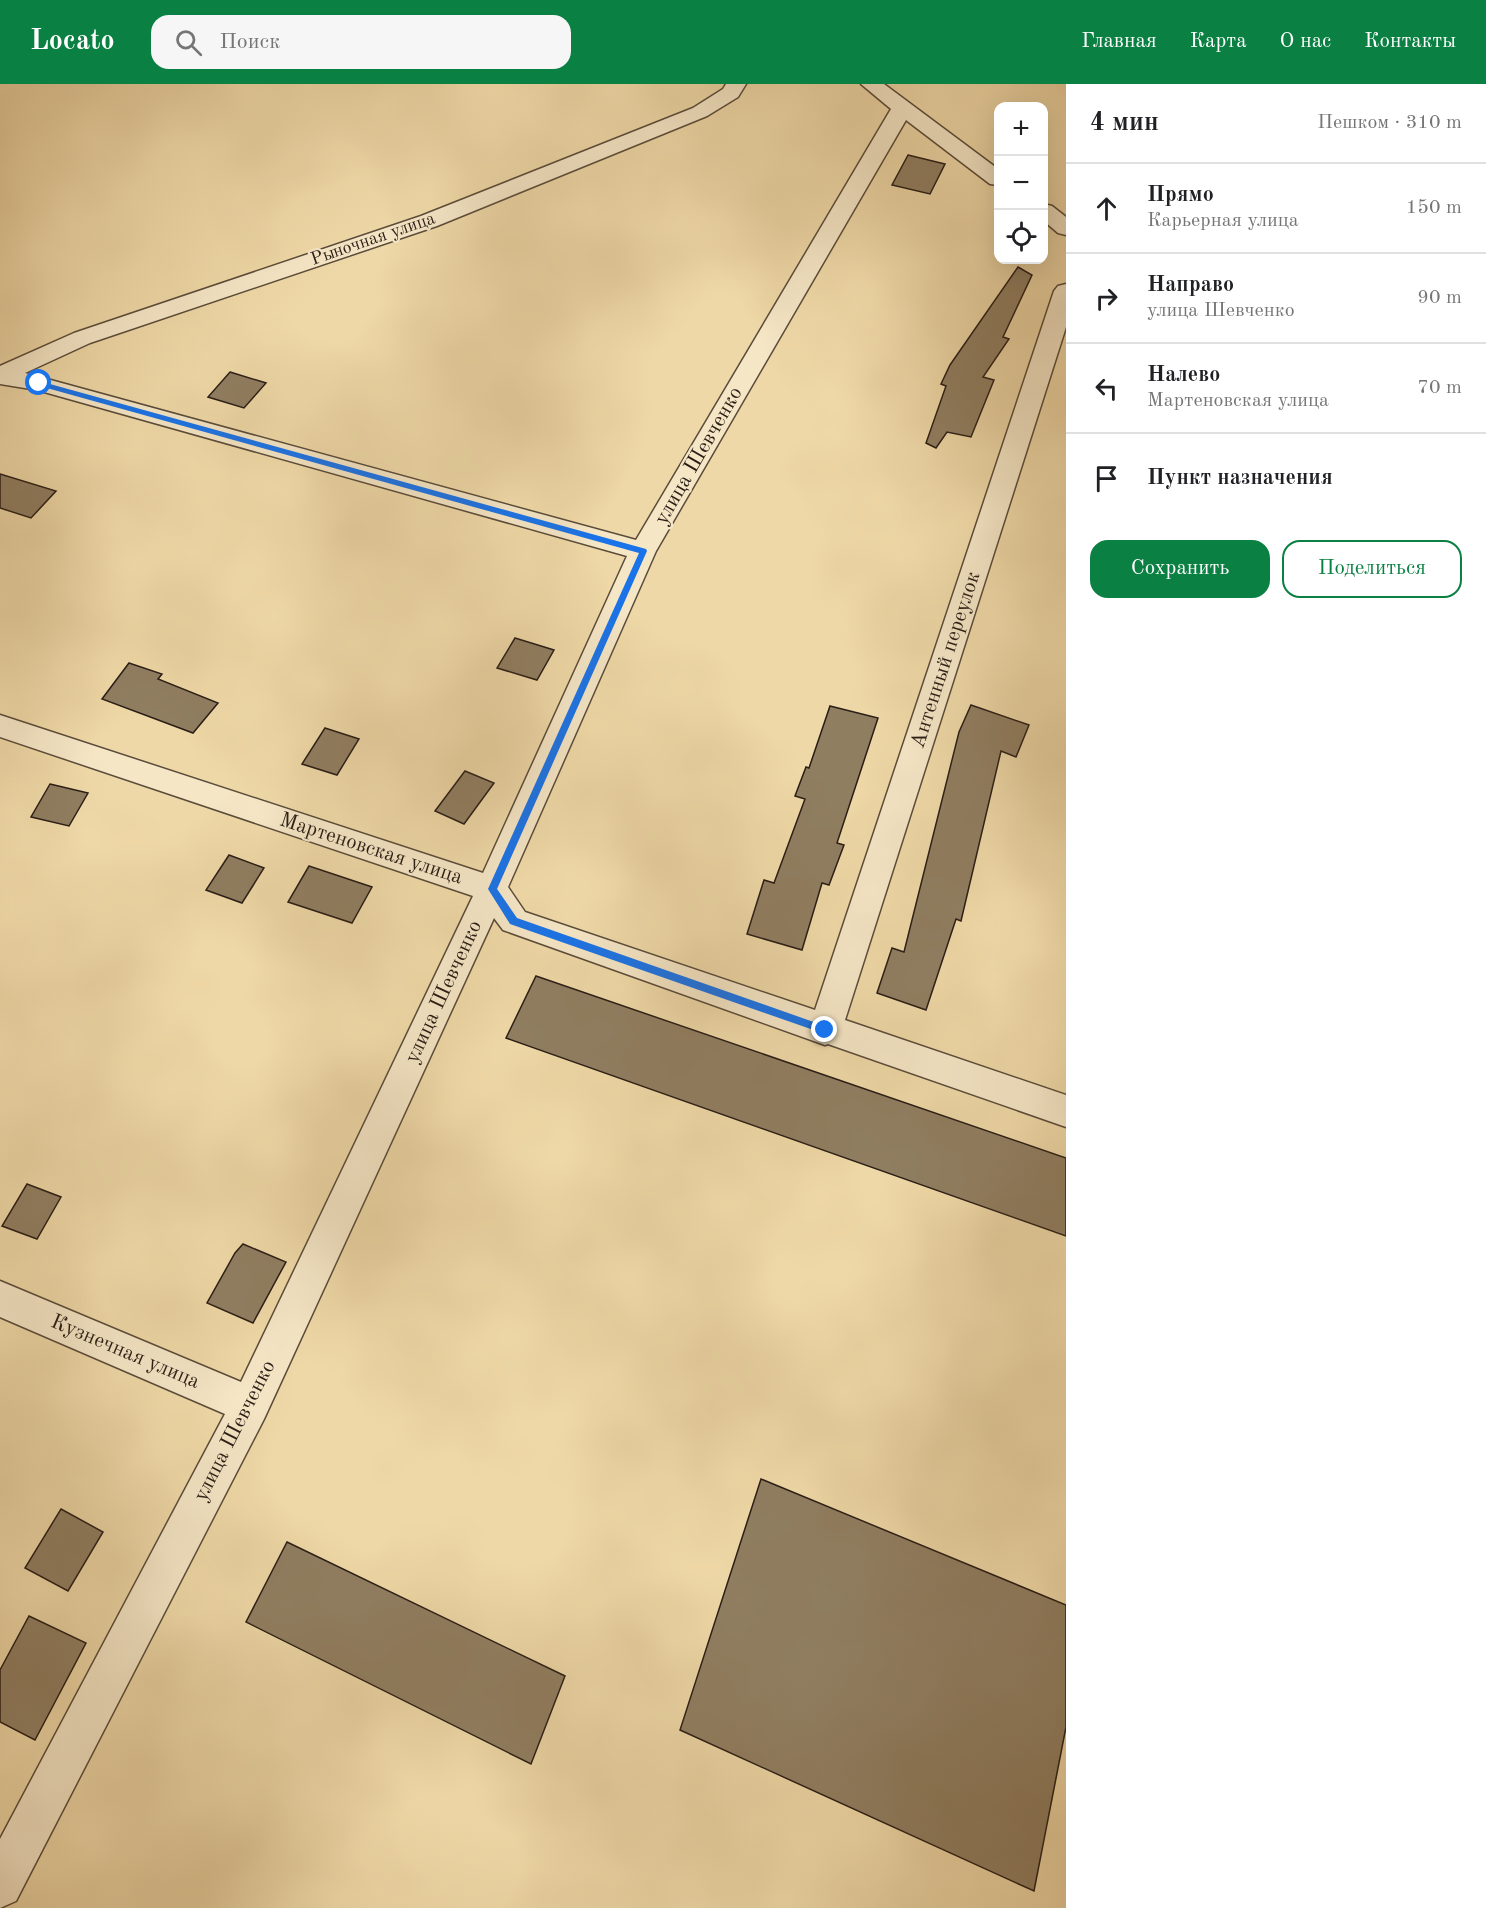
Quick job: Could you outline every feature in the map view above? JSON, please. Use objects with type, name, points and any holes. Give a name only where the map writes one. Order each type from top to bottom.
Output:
[{"type":"street","name":"Рыночная улица","points":[[0,376],[82,338],[429,221],[700,112],[731,93],[736,84]]},
{"type":"street","points":[[871,84],[994,175]]},
{"type":"street","name":"улица Шевченко","points":[[0,1885],[250,1405],[492,889],[644,551],[902,108]]},
{"type":"street","points":[[1048,215],[1066,228]]},
{"type":"street","name":"Антенный переулок","points":[[825,1030],[1066,291]]},
{"type":"street","points":[[0,376],[39,383],[644,551]]},
{"type":"street","name":"Мартеновская улица","points":[[0,726],[492,889]]},
{"type":"street","points":[[492,889],[514,921],[825,1030],[1066,1111]]},
{"type":"street","name":"Кузнечная улица","points":[[0,1299],[250,1405]]},
{"type":"building","points":[[908,155],[945,164],[930,194],[892,185]]},
{"type":"building","points":[[1018,267],[1032,275],[1003,337],[1009,339],[983,377],[994,380],[971,437],[947,432],[936,448],[926,443],[946,386],[941,384],[950,365]]},
{"type":"building","points":[[230,372],[266,383],[244,408],[208,397]]},
{"type":"building","points":[[0,474],[56,491],[31,518],[0,508]]},
{"type":"building","points":[[515,638],[554,650],[537,680],[497,668]]},
{"type":"building","points":[[129,663],[162,674],[158,679],[218,703],[193,733],[102,699]]},
{"type":"building","points":[[971,705],[1029,725],[1016,757],[1001,751],[961,921],[956,919],[926,1010],[877,993],[892,948],[904,952],[959,732]]},
{"type":"building","points":[[830,706],[878,718],[837,843],[844,845],[829,885],[822,883],[802,950],[747,934],[764,880],[774,883],[805,799],[795,796],[806,767],[809,768]]},
{"type":"building","points":[[325,728],[359,739],[337,775],[302,764]]},
{"type":"building","points":[[465,771],[494,783],[464,824],[435,811]]},
{"type":"building","points":[[50,784],[88,793],[69,826],[31,817]]},
{"type":"building","points":[[229,855],[264,868],[242,903],[206,890]]},
{"type":"building","points":[[309,866],[372,887],[352,923],[288,902]]},
{"type":"building","points":[[536,976],[1066,1158],[1066,1236],[506,1038]]},
{"type":"building","points":[[27,1184],[61,1197],[37,1239],[2,1226]]},
{"type":"building","points":[[243,1244],[286,1262],[253,1323],[207,1303],[235,1253]]},
{"type":"building","points":[[761,1479],[1066,1605],[1066,1727],[1034,1891],[680,1730]]},
{"type":"building","points":[[61,1509],[103,1532],[68,1591],[25,1568]]},
{"type":"building","points":[[287,1542],[565,1676],[531,1764],[246,1622]]},
{"type":"building","points":[[29,1616],[86,1643],[35,1740],[0,1722],[0,1670]]},
{"type":"route","points":[[39,383],[644,551],[492,889],[514,921],[825,1030]]}]
